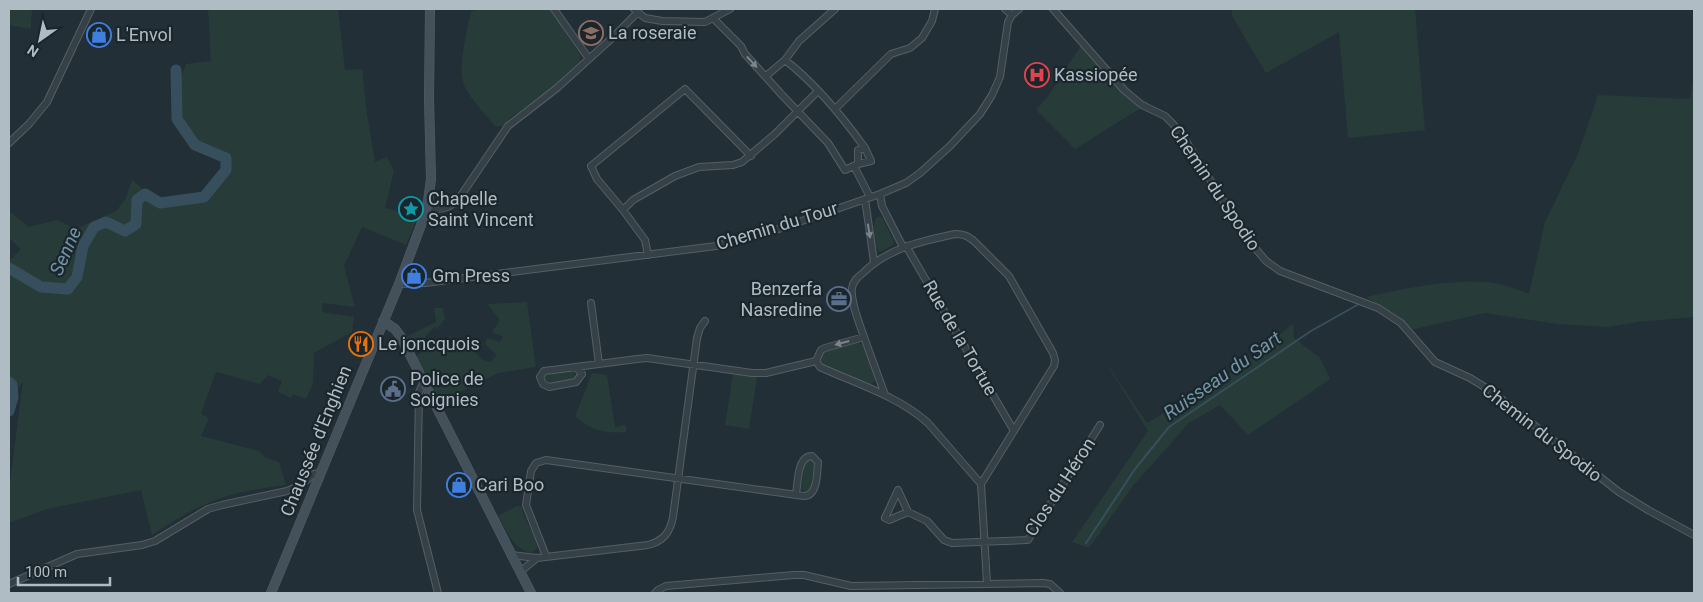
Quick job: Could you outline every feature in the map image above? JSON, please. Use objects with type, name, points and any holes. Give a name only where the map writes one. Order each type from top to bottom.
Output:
[{"type":"main road","name":"Chaussée d'Enghien","points":[[271,593],[428,210],[431,179],[429,99],[430,9]]},
{"type":"main road","points":[[383,321],[398,333],[531,593]]},
{"type":"street","points":[[9,143],[29,124],[47,102],[92,9]]},
{"type":"street","points":[[554,9],[589,59]]},
{"type":"street","points":[[428,210],[451,207],[458,200],[508,126],[557,88],[589,59],[636,11],[645,18],[662,22],[705,22],[730,9]]},
{"type":"street","points":[[766,76],[785,60],[799,42],[835,9]]},
{"type":"street","points":[[835,109],[891,54],[910,48],[922,38],[932,21],[934,9]]},
{"type":"street","points":[[1005,9],[1012,15],[1019,9]]},
{"type":"street","name":"Chemin du Spodio","points":[[1053,9],[1124,90],[1142,105],[1165,116],[1173,124],[1186,140],[1245,236],[1260,256],[1270,265],[1280,271],[1344,294],[1387,313],[1401,323],[1435,362],[1480,383],[1619,492],[1694,535]]},
{"type":"street","name":"Chemin du Tour","points":[[399,284],[425,283],[716,246],[739,241],[880,194],[906,183],[920,173],[980,114],[992,96],[1000,77],[1006,29],[1012,15]]},
{"type":"street","points":[[713,18],[741,46],[745,54],[828,143],[845,170],[871,161],[865,148],[850,126],[818,91],[785,60]]},
{"type":"street","points":[[648,255],[645,240],[597,178],[592,166],[685,89],[751,156]]},
{"type":"street","points":[[623,210],[633,200],[675,176],[699,168],[733,165],[742,162],[751,156],[818,91]]},
{"type":"street","points":[[865,148],[858,150],[856,165],[867,198],[874,262]]},
{"type":"street","name":"Rue de la Tortue","points":[[880,194],[882,206],[904,247],[1014,431]]},
{"type":"street","points":[[884,395],[853,301],[852,289],[855,280],[874,262],[904,247],[955,234],[969,237],[1009,276],[1053,353],[1055,360],[1054,366],[981,484],[986,583]]},
{"type":"street","points":[[591,303],[599,364]]},
{"type":"street","points":[[511,555],[536,558],[648,545],[663,539],[668,533],[672,525],[697,338],[700,328],[705,321]]},
{"type":"street","points":[[864,337],[825,348],[818,354],[816,360],[820,367],[909,408],[928,423],[981,484]]},
{"type":"street","points":[[576,367],[582,374],[576,382],[549,387],[543,384],[540,377],[544,371],[647,358],[752,373],[766,373],[816,360]]},
{"type":"street","points":[[424,382],[419,392],[418,510],[438,593]]},
{"type":"street","name":"Clos du Héron","points":[[984,542],[1028,540],[1100,425]]},
{"type":"street","points":[[546,556],[526,505],[530,471],[536,463],[546,460],[809,496],[813,493],[818,462],[812,456],[807,456],[801,463],[796,494]]},
{"type":"street","points":[[9,584],[77,554],[142,545],[155,541],[208,509],[287,491],[301,484],[314,474],[320,473]]},
{"type":"street","points":[[908,512],[889,520],[885,518],[898,490],[908,512],[927,521],[948,542],[984,542]]},
{"type":"street","points":[[520,572],[536,558]]},
{"type":"street","points":[[655,593],[666,586],[804,575],[839,585],[863,587],[1043,583],[1050,584],[1060,593]]},
{"type":"street","points":[[838,593],[839,585]]},
{"type":"street","points":[[915,586],[918,593]]},
{"type":"green space","points":[[9,9],[32,9],[31,29],[9,25]]},
{"type":"green space","points":[[208,9],[338,9],[345,70],[362,69],[375,162],[387,157],[394,171],[385,208],[418,216],[406,245],[362,227],[344,266],[355,307],[323,303],[322,312],[354,317],[352,332],[314,353],[313,383],[306,399],[293,394],[291,398],[278,392],[282,381],[268,375],[260,384],[217,372],[214,377],[201,414],[209,418],[201,436],[259,451],[266,458],[279,462],[286,485],[242,492],[218,499],[188,512],[152,535],[141,490],[47,509],[9,523],[9,490],[23,381],[13,397],[9,411],[9,261],[21,249],[9,238],[9,211],[29,227],[57,220],[76,229],[116,211],[126,198],[132,180],[141,187],[145,194],[160,203],[204,197],[226,170],[226,158],[195,145],[177,119],[176,89],[186,64],[211,61]]},
{"type":"green space","points":[[485,9],[550,9],[580,55],[580,61],[556,84],[509,119],[504,126],[495,126],[472,99],[463,82],[463,51],[471,11]]},
{"type":"green space","points":[[1232,9],[1415,9],[1425,130],[1348,138],[1339,32],[1266,73],[1232,16]]},
{"type":"green space","points":[[1085,39],[1136,96],[1149,103],[1075,149],[1036,110],[1049,95]]},
{"type":"green space","points":[[1694,75],[1694,317],[1637,322],[1609,327],[1558,324],[1485,313],[1410,330],[1387,310],[1366,297],[1450,282],[1499,284],[1529,294],[1545,222],[1578,154],[1598,95],[1690,99]]},
{"type":"green space","points":[[877,217],[882,217],[894,242],[893,245],[880,252],[874,235],[874,225]]},
{"type":"green space","points":[[527,302],[536,367],[498,373],[440,402],[416,356],[436,341],[439,343],[442,340],[446,342],[451,334],[452,343],[472,346],[481,359],[490,362],[497,355],[485,344],[487,338],[500,342],[503,337],[492,332],[500,320],[487,304]]},
{"type":"green space","points":[[434,308],[443,308],[445,319],[436,330],[435,326],[425,337],[425,343],[413,351],[406,337],[436,322]]},
{"type":"green space","points":[[1293,324],[1294,338],[1320,358],[1330,379],[1248,435],[1220,405],[1189,423],[1133,486],[1089,548],[1072,542],[1148,431],[1102,357],[1147,423],[1229,374]]},
{"type":"green space","points":[[857,342],[863,345],[876,375],[876,380],[870,386],[824,366],[820,360],[823,352]]},
{"type":"green space","points":[[572,370],[576,375],[573,381],[545,383],[543,377],[547,373]]},
{"type":"green space","points":[[592,373],[607,375],[615,427],[626,425],[626,432],[598,430],[586,425],[575,416]]},
{"type":"green space","points":[[733,374],[757,377],[749,429],[725,425]]},
{"type":"green space","points":[[807,460],[812,460],[814,464],[811,489],[806,493],[801,488]]},
{"type":"green space","points":[[517,506],[522,507],[537,544],[537,549],[530,553],[514,543],[498,516]]},
{"type":"waterway","name":"Senne","points":[[9,268],[41,287],[68,289],[77,277],[83,246],[94,227],[106,222],[125,231],[136,224],[137,200],[145,194],[160,203],[204,197],[226,170],[226,158],[195,145],[177,119],[176,70]]},
{"type":"waterway","name":"Ruisseau du Sart","points":[[1086,543],[1135,469],[1169,427],[1311,331],[1359,304]]},
{"type":"waterway","name":"Senne","points":[[9,382],[12,385],[13,397],[9,411]]},
{"type":"place","name":"La roseraie","points":[[591,33]]},
{"type":"place","name":"L'Envol","points":[[99,35]]},
{"type":"place","name":"Kassiopée","points":[[1037,75]]},
{"type":"place","name":"Chapelle Saint Vincent","points":[[411,209]]},
{"type":"place","name":"Gm Press","points":[[414,276]]},
{"type":"place","name":"Benzerfa Nasredine","points":[[839,299]]},
{"type":"place","name":"Le joncquois","points":[[361,344]]},
{"type":"place","name":"Police de Soignies","points":[[393,389]]},
{"type":"place","name":"Cari Boo","points":[[459,485]]}]
